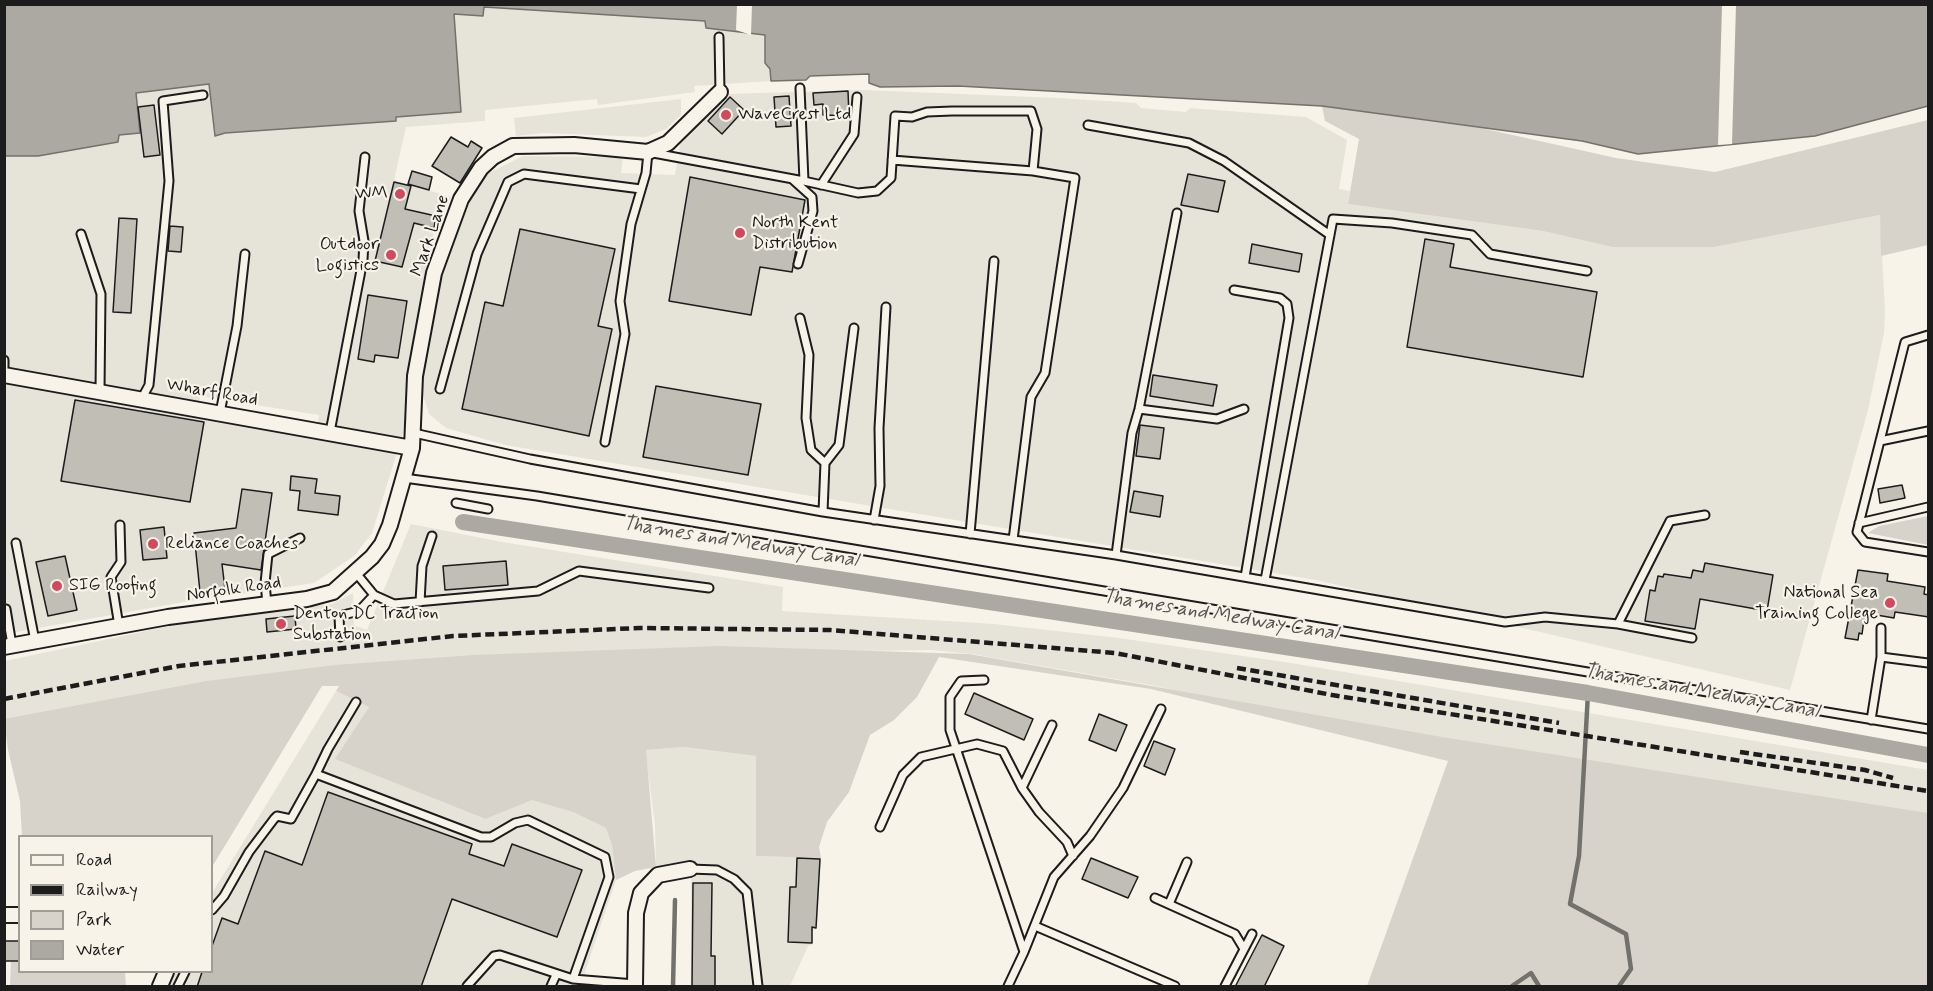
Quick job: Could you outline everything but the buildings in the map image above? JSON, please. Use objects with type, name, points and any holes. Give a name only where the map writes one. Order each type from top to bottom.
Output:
[{"type":"street","points":[[648,152],[668,144],[720,92]]},
{"type":"street","name":"Mark Lane","points":[[356,573],[372,557],[384,538],[404,478],[414,433],[415,376],[434,273],[461,200],[481,168],[493,157],[513,146],[574,145],[648,152]]},
{"type":"street","name":"Wharf Road","points":[[4,375],[412,448]]},
{"type":"street","name":"Norfolk Road","points":[[7,646],[333,592],[356,573]]},
{"type":"street","points":[[635,985],[636,913],[643,890],[660,873],[690,869]]},
{"type":"street","points":[[160,987],[166,973]]},
{"type":"lane","points":[[719,37],[720,92]]},
{"type":"lane","points":[[800,88],[804,181]]},
{"type":"lane","points":[[142,398],[149,385],[169,181],[163,101],[203,95]]},
{"type":"lane","points":[[821,185],[854,135],[857,97]]},
{"type":"lane","points":[[606,442],[625,334],[620,301],[623,279],[631,224],[646,173],[648,152],[858,193],[877,191],[891,178],[895,117],[912,117],[927,112],[943,111],[1031,111],[1037,129],[1033,171]]},
{"type":"lane","points":[[1088,125],[1189,142],[1224,161],[1330,235]]},
{"type":"lane","points":[[330,432],[363,260],[364,241],[359,212],[365,157]]},
{"type":"lane","points":[[892,160],[1033,171],[1074,178],[1045,373],[1031,398],[1013,540]]},
{"type":"lane","points":[[440,389],[477,254],[508,182],[524,174],[641,189]]},
{"type":"lane","points":[[792,179],[812,197],[813,211],[798,264]]},
{"type":"lane","points":[[1116,555],[1132,433],[1139,409],[1177,213]]},
{"type":"lane","points":[[1265,580],[1333,219],[1392,223],[1472,235],[1490,254],[1587,271]]},
{"type":"lane","points":[[81,234],[101,294],[100,391]]},
{"type":"lane","points":[[220,413],[237,326],[245,254]]},
{"type":"lane","points":[[970,534],[994,261]]},
{"type":"lane","points":[[1234,290],[1280,298],[1287,304],[1288,318],[1245,577]]},
{"type":"lane","points":[[874,520],[880,486],[879,428],[886,307]]},
{"type":"lane","points":[[800,318],[809,355],[806,418],[811,450],[825,463]]},
{"type":"lane","points":[[823,512],[825,463],[839,445],[854,328]]},
{"type":"lane","points":[[1929,335],[1905,342],[1857,532],[1865,542],[1929,552]]},
{"type":"lane","points":[[4,360],[4,367]]},
{"type":"lane","points":[[1139,409],[1218,419],[1244,409]]},
{"type":"lane","points":[[1880,441],[1929,431]]},
{"type":"lane","points":[[414,433],[530,459],[823,512],[1116,555],[1505,622],[1545,617],[1618,624],[1692,638]]},
{"type":"lane","points":[[404,478],[537,496],[1929,729]]},
{"type":"lane","points":[[456,503],[488,509]]},
{"type":"lane","points":[[1859,523],[1929,507]]},
{"type":"lane","points":[[1618,624],[1670,521],[1705,515]]},
{"type":"lane","points":[[119,626],[111,577],[121,562],[120,525]]},
{"type":"lane","points":[[420,602],[422,566],[432,536]]},
{"type":"lane","points":[[267,604],[268,554],[300,538]]},
{"type":"lane","points":[[15,543],[35,641]]},
{"type":"lane","points":[[356,573],[374,595],[394,604],[538,591],[579,571],[709,588]]},
{"type":"lane","points":[[340,637],[339,616],[359,611],[374,595]]},
{"type":"lane","points":[[6,609],[11,639],[7,646]]},
{"type":"lane","points":[[1871,720],[1881,657],[1881,628]]},
{"type":"lane","points":[[1881,657],[1929,663]]},
{"type":"lane","points":[[984,680],[961,681],[950,697],[950,730],[954,748],[1024,952]]},
{"type":"lane","points":[[213,909],[224,896],[249,852],[274,819],[277,816],[291,819],[356,702]]},
{"type":"lane","points":[[1008,987],[1054,877],[1073,856],[1123,788],[1161,709]]},
{"type":"lane","points":[[1022,788],[1052,725]]},
{"type":"lane","points":[[880,827],[903,775],[921,757],[977,744],[1003,751],[1022,788],[1039,812],[1067,842],[1073,856]]},
{"type":"lane","points":[[316,774],[481,837],[491,837],[515,823],[528,820],[605,857],[609,878],[573,980]]},
{"type":"lane","points":[[1169,904],[1187,862]]},
{"type":"lane","points":[[690,869],[717,870],[734,879],[747,892],[758,987]]},
{"type":"lane","points":[[1155,898],[1235,934],[1244,949]]},
{"type":"lane","points":[[1035,926],[1175,987]]},
{"type":"lane","points":[[1225,987],[1251,934]]},
{"type":"lane","points":[[467,987],[498,955],[573,980],[635,985]]},
{"type":"lane","points":[[178,987],[184,973]]},
{"type":"lane","points":[[551,987],[556,975]]},
{"type":"shaded area","points":[[484,7],[705,21],[707,28],[765,35],[765,63],[771,69],[771,81],[694,86],[695,92],[598,105],[597,99],[485,110],[485,121],[406,127],[394,180],[451,197],[447,204],[442,203],[429,251],[403,433],[372,533],[354,556],[314,583],[184,602],[5,634],[5,156],[38,156],[119,135],[136,93],[209,84],[215,136],[225,133],[395,121],[396,117],[460,112],[454,13],[483,16]],"holes":[[[200,396],[319,415],[316,434],[198,416]]]},
{"type":"shaded area","points":[[863,90],[1058,98],[1136,103],[1141,108],[1186,112],[1190,108],[1306,117],[1347,140],[1339,189],[1350,191],[1348,204],[1543,231],[1612,247],[1714,247],[1880,215],[1884,333],[1868,410],[1790,690],[1316,580],[505,445],[446,428],[429,414],[420,386],[438,278],[459,218],[485,175],[523,156],[623,157],[621,173],[675,175],[681,139],[729,94]]},
{"type":"shaded area","points":[[681,99],[681,115],[666,129],[646,137],[543,133],[516,136],[514,118]]},
{"type":"shaded area","points":[[411,524],[502,542],[783,587],[782,611],[994,624],[1119,638],[1291,663],[1928,770],[1928,824],[1226,701],[1151,685],[972,654],[932,650],[609,654],[192,695],[5,728],[5,661],[198,620],[332,604],[353,593],[354,625],[367,630]]},
{"type":"shaded area","points":[[336,691],[369,707],[336,759],[484,819],[532,799],[573,812],[606,828],[612,845],[616,880],[585,972],[586,986],[169,986],[175,973],[213,973],[213,891]]},
{"type":"shaded area","points":[[684,747],[756,756],[756,856],[821,858],[817,929],[813,930],[812,945],[808,946],[790,986],[691,986],[691,862],[656,867],[655,824],[645,750]]},
{"type":"green space","points":[[1322,106],[1481,128],[1616,158],[1715,172],[1928,120],[1928,245],[1881,256],[1880,215],[1714,247],[1612,247],[1543,231],[1348,204],[1359,139],[1325,121]]},
{"type":"green space","points":[[1928,516],[1928,545],[1868,533],[1879,526]]},
{"type":"green space","points":[[719,646],[969,654],[1442,737],[1928,813],[1928,986],[1367,986],[1448,761],[1151,689],[939,657],[917,697],[894,720],[870,735],[849,792],[827,822],[819,847],[821,858],[756,856],[756,756],[684,747],[646,750],[656,867],[635,871],[616,880],[612,845],[606,828],[573,812],[532,800],[485,819],[335,759],[369,707],[336,691],[339,686],[322,686],[213,865],[213,835],[22,835],[20,801],[8,750],[4,719],[207,681],[335,665],[474,655]]},
{"type":"green space","points":[[11,961],[18,961],[18,973],[125,973],[126,986],[10,986]]},
{"type":"water","points":[[4,5],[1928,5],[1928,106],[1815,136],[1638,154],[1582,141],[1322,106],[958,86],[880,87],[869,83],[869,74],[810,76],[806,80],[771,81],[770,69],[765,63],[765,35],[706,28],[705,21],[484,7],[483,16],[454,14],[461,112],[396,117],[396,121],[225,133],[215,136],[209,84],[136,93],[140,133],[119,135],[118,142],[38,156],[5,156]]},
{"type":"pier","points":[[737,5],[752,5],[751,35],[736,30]]},
{"type":"pier","points":[[1722,5],[1736,5],[1732,144],[1718,145]]},
{"type":"waterway","name":"Thames and Medway Canal","points":[[463,522],[1588,693],[1928,755]]},
{"type":"waterway","points":[[1588,693],[1579,856],[1570,904],[1626,934],[1631,969],[1619,986]]},
{"type":"waterway","points":[[673,986],[675,900]]},
{"type":"waterway","points":[[1512,986],[1531,973],[1539,986]]},
{"type":"railway","points":[[4,699],[179,666],[453,636],[640,628],[830,630],[1115,653],[1332,695],[1928,791]]},
{"type":"railway","points":[[1237,668],[1559,723]]},
{"type":"railway","points":[[1740,752],[1865,770],[1893,778]]},
{"type":"place","name":"WaveCrest Ltd","points":[[726,115]]},
{"type":"place","name":"WM","points":[[400,194]]},
{"type":"place","name":"North Kent Distribution","points":[[740,233]]},
{"type":"place","name":"Outdoor Logistics","points":[[391,255]]},
{"type":"place","name":"Reliance Coaches","points":[[153,544]]},
{"type":"place","name":"SIG Roofing","points":[[57,586]]},
{"type":"place","name":"National Sea Training College","points":[[1890,603]]},
{"type":"place","name":"Denton DC Traction Substation","points":[[281,624]]}]
